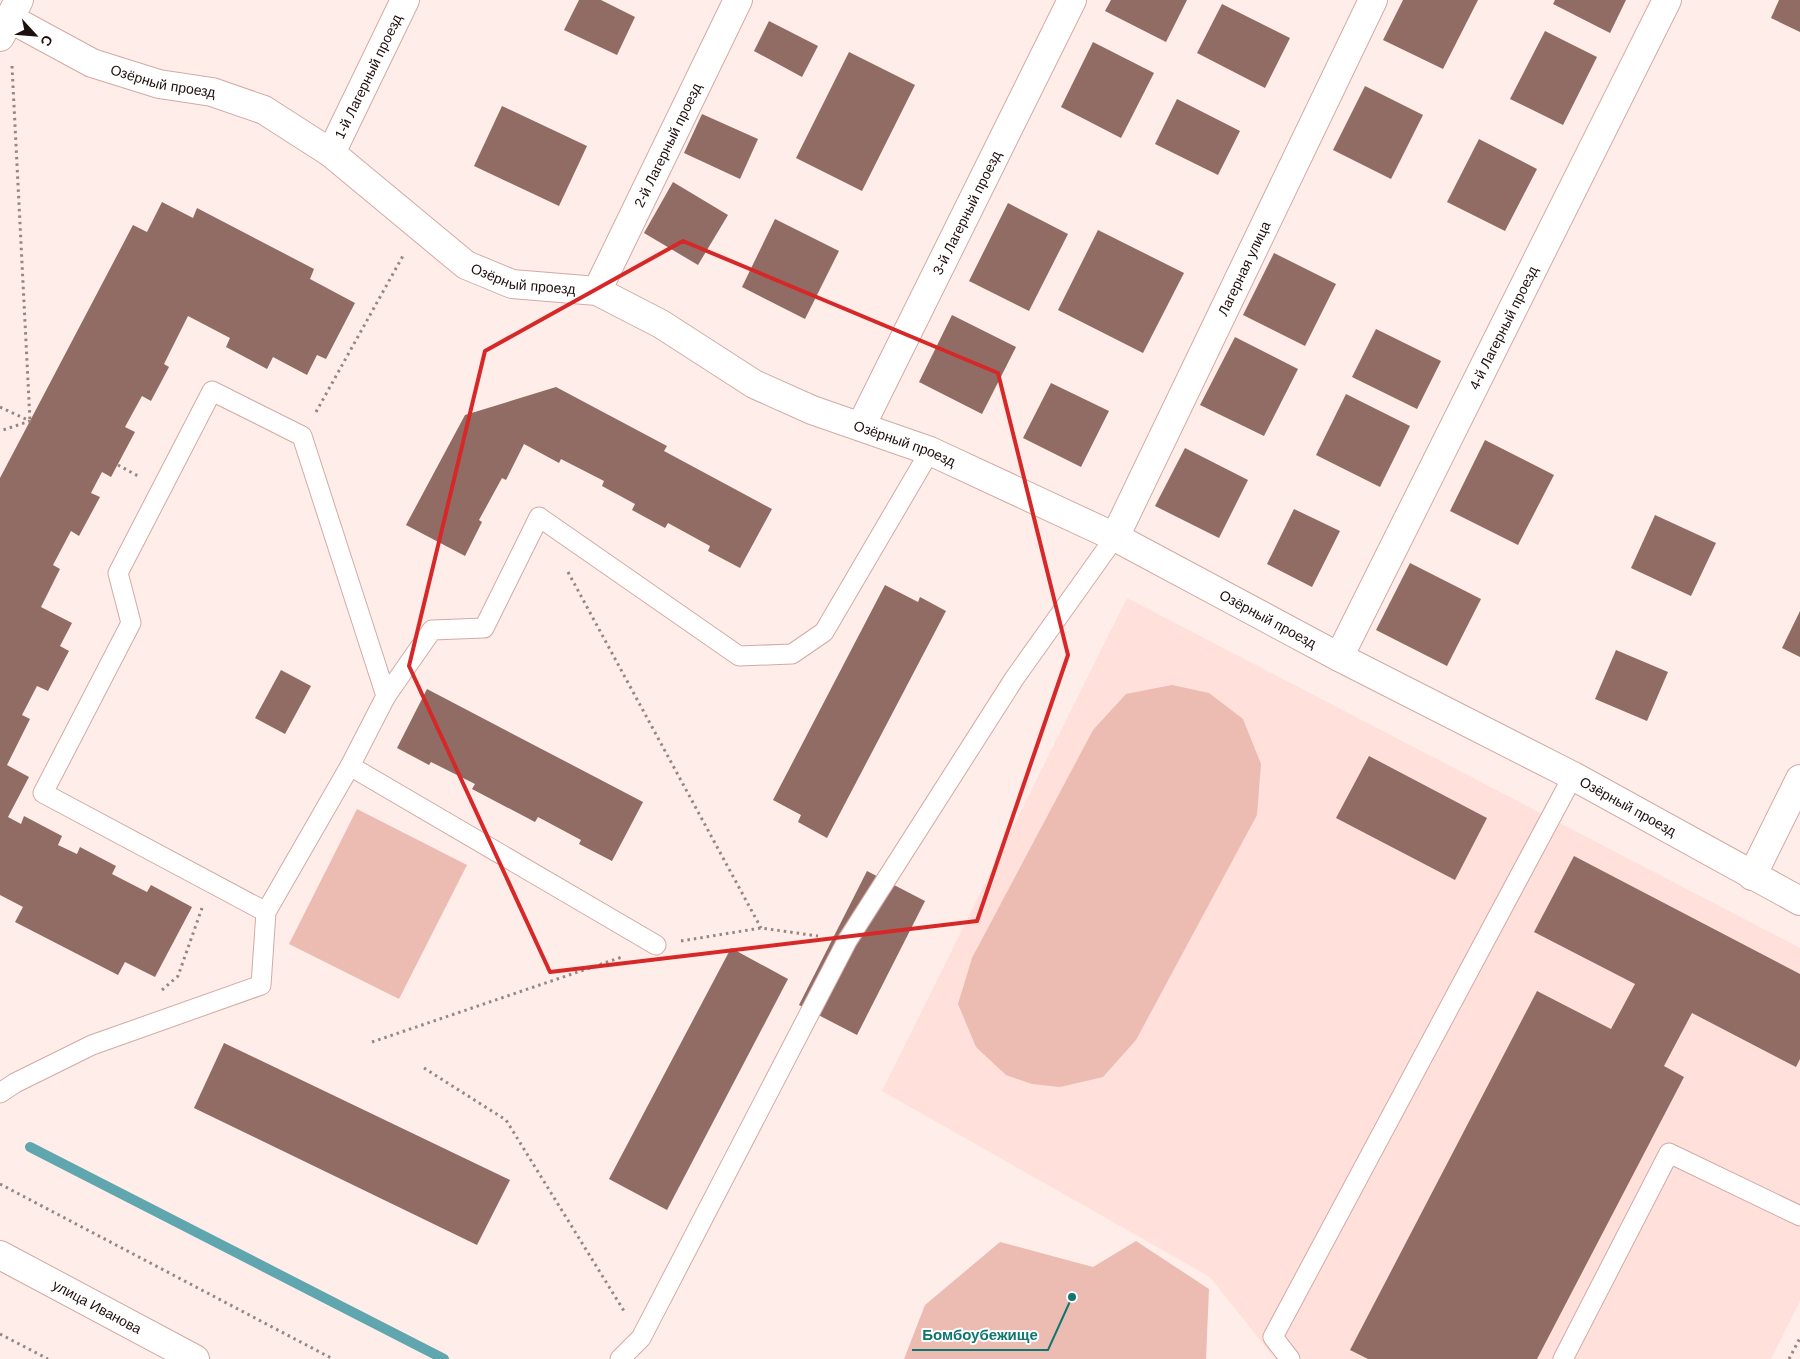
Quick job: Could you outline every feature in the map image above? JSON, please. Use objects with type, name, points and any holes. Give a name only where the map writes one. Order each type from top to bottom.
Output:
[{"type":"street","name":"1-й Лагерный проезд","points":[[331,153],[405,0]]},
{"type":"street","name":"2-й Лагерный проезд","points":[[597,290],[738,0]]},
{"type":"street","name":"3-й Лагерный проезд","points":[[861,426],[1072,0]]},
{"type":"street","name":"Лагерная улица","points":[[1115,537],[1373,0]]},
{"type":"street","name":"4-й Лагерный проезд","points":[[1339,656],[1667,0]]},
{"type":"street","name":"Озёрный проезд","points":[[7,16],[92,63],[159,84],[212,92],[264,110],[331,153],[466,265],[512,284],[597,290],[661,324],[754,384],[812,410],[930,450],[1115,537],[1339,656],[1573,776],[1800,901]]},
{"type":"street","points":[[1752,876],[1800,779]]},
{"type":"street","name":"улица Иванова","points":[[0,1255],[195,1359]]},
{"type":"lane","points":[[266,912],[43,793],[131,623],[118,573],[212,391],[302,436],[386,696]]},
{"type":"lane","points":[[0,1093],[15,1083],[92,1045],[261,985],[266,912],[350,766],[386,696],[432,630],[484,628],[539,517],[739,656],[792,654],[824,632],[930,450]]},
{"type":"lane","points":[[620,1359],[641,1338],[848,941],[1014,679],[1115,537]]},
{"type":"lane","points":[[350,766],[656,945]]},
{"type":"lane","points":[[1290,1359],[1273,1336],[1573,776]]},
{"type":"lane","points":[[1563,1359],[1669,1153],[1800,1216]]},
{"type":"path","points":[[7,16],[30,421]]},
{"type":"path","points":[[302,436],[418,227]]},
{"type":"path","points":[[0,406],[30,421]]},
{"type":"path","points":[[0,431],[30,421]]},
{"type":"path","points":[[567,570],[761,928]]},
{"type":"path","points":[[372,1042],[656,945],[761,928],[848,941]]},
{"type":"path","points":[[424,1068],[506,1120],[641,1338]]},
{"type":"path","points":[[0,1184],[333,1359]]},
{"type":"path","points":[[0,1334],[48,1359]]},
{"type":"path","points":[[1789,1359],[1800,1338]]},
{"type":"highlighted area","points":[[683,241],[998,373],[1068,655],[977,921],[550,972],[409,666],[485,351]]},
{"type":"shaded area","points":[[1127,598],[1800,948],[1800,1301],[1771,1359],[1275,1359],[1210,1277],[882,1091]]},
{"type":"shaded area","points":[[1172,685],[1209,693],[1243,719],[1261,764],[1257,815],[1136,1040],[1103,1077],[1060,1087],[1032,1084],[1006,1075],[976,1047],[958,1004],[972,958],[1093,730],[1126,694]]},
{"type":"shaded area","points":[[357,809],[467,865],[399,999],[289,944]]},
{"type":"shaded area","points":[[1136,1241],[1209,1289],[1206,1359],[904,1359],[925,1305],[1000,1242],[1093,1267]]},
{"type":"building","points":[[579,0],[601,0],[635,17],[617,55],[564,30]]},
{"type":"building","points":[[1111,0],[1187,0],[1166,42],[1105,11]]},
{"type":"building","points":[[1403,0],[1478,0],[1443,69],[1383,40]]},
{"type":"building","points":[[1555,0],[1626,0],[1610,33],[1553,4]]},
{"type":"building","points":[[1779,0],[1800,0],[1800,32],[1771,18]]},
{"type":"building","points":[[1222,4],[1290,38],[1265,88],[1197,53]]},
{"type":"building","points":[[769,21],[818,46],[802,77],[754,51]]},
{"type":"building","points":[[1545,31],[1597,57],[1563,125],[1510,99]]},
{"type":"building","points":[[1093,42],[1154,73],[1121,138],[1061,107]]},
{"type":"building","points":[[849,52],[915,85],[862,191],[796,158]]},
{"type":"building","points":[[1365,86],[1423,115],[1391,179],[1333,150]]},
{"type":"building","points":[[1177,99],[1240,131],[1218,175],[1155,144]]},
{"type":"building","points":[[502,106],[587,146],[559,206],[474,166]]},
{"type":"building","points":[[702,114],[758,139],[740,179],[684,153]]},
{"type":"building","points":[[1479,139],[1537,169],[1505,231],[1447,202]]},
{"type":"building","points":[[673,182],[728,215],[698,265],[644,233]]},
{"type":"building","points":[[162,202],[193,218],[197,208],[314,269],[310,279],[355,303],[326,359],[317,355],[307,375],[273,357],[267,369],[226,347],[230,338],[188,316],[164,364],[169,367],[151,401],[142,396],[125,427],[135,432],[111,477],[102,472],[91,493],[100,497],[79,536],[71,531],[53,565],[60,569],[41,607],[72,623],[60,646],[69,651],[48,691],[37,686],[22,715],[30,719],[7,765],[29,777],[8,817],[21,824],[24,816],[62,836],[58,845],[77,854],[80,847],[116,866],[112,874],[147,892],[151,885],[192,907],[155,977],[125,962],[118,975],[15,922],[23,907],[0,895],[0,478],[133,225],[147,232]]},
{"type":"building","points":[[1008,203],[1068,234],[1029,311],[969,281]]},
{"type":"building","points":[[775,219],[839,251],[805,319],[742,287]]},
{"type":"building","points":[[1098,230],[1184,273],[1143,353],[1058,310]]},
{"type":"building","points":[[1274,253],[1336,284],[1305,346],[1243,315]]},
{"type":"building","points":[[952,315],[1016,347],[982,414],[919,382]]},
{"type":"building","points":[[1376,329],[1441,361],[1417,409],[1352,377]]},
{"type":"building","points":[[1235,337],[1298,369],[1264,436],[1200,405]]},
{"type":"building","points":[[1051,383],[1109,411],[1081,467],[1023,438]]},
{"type":"building","points":[[556,387],[667,446],[664,451],[772,509],[740,568],[708,551],[710,546],[668,523],[665,528],[632,510],[635,504],[602,486],[604,481],[561,459],[559,463],[524,444],[506,480],[502,478],[479,520],[482,522],[465,556],[406,525],[465,415]]},
{"type":"building","points":[[1346,394],[1410,426],[1380,487],[1316,455]]},
{"type":"building","points":[[1485,440],[1554,475],[1518,545],[1450,511]]},
{"type":"building","points":[[1185,448],[1248,480],[1219,538],[1155,506]]},
{"type":"building","points":[[1294,509],[1340,531],[1312,587],[1267,564]]},
{"type":"building","points":[[1655,515],[1716,543],[1691,596],[1631,568]]},
{"type":"building","points":[[1410,563],[1481,599],[1447,666],[1376,630]]},
{"type":"building","points":[[885,585],[918,602],[920,597],[946,611],[827,838],[798,822],[801,815],[773,800]]},
{"type":"building","points":[[1800,611],[1800,657],[1782,648]]},
{"type":"building","points":[[1616,650],[1668,672],[1647,721],[1595,699]]},
{"type":"building","points":[[281,670],[311,686],[285,734],[255,718]]},
{"type":"building","points":[[427,689],[643,802],[612,861],[579,844],[581,840],[538,817],[535,822],[472,789],[475,784],[431,762],[429,765],[397,748]]},
{"type":"building","points":[[1369,756],[1487,818],[1455,880],[1336,818]]},
{"type":"building","points":[[1574,856],[1800,974],[1800,1059],[1796,1067],[1692,1013],[1664,1066],[1684,1077],[1537,1359],[1368,1359],[1350,1350],[1537,991],[1611,1029],[1635,984],[1534,932]]},
{"type":"building","points":[[867,871],[925,901],[857,1035],[799,1005]]},
{"type":"building","points":[[731,948],[788,979],[667,1210],[609,1179]]},
{"type":"building","points":[[224,1043],[510,1180],[477,1245],[194,1108]]},
{"type":"waterway","points":[[30,1147],[444,1359]]},
{"type":"place","name":"Бомбоубежище","points":[[1072,1297]]}]
